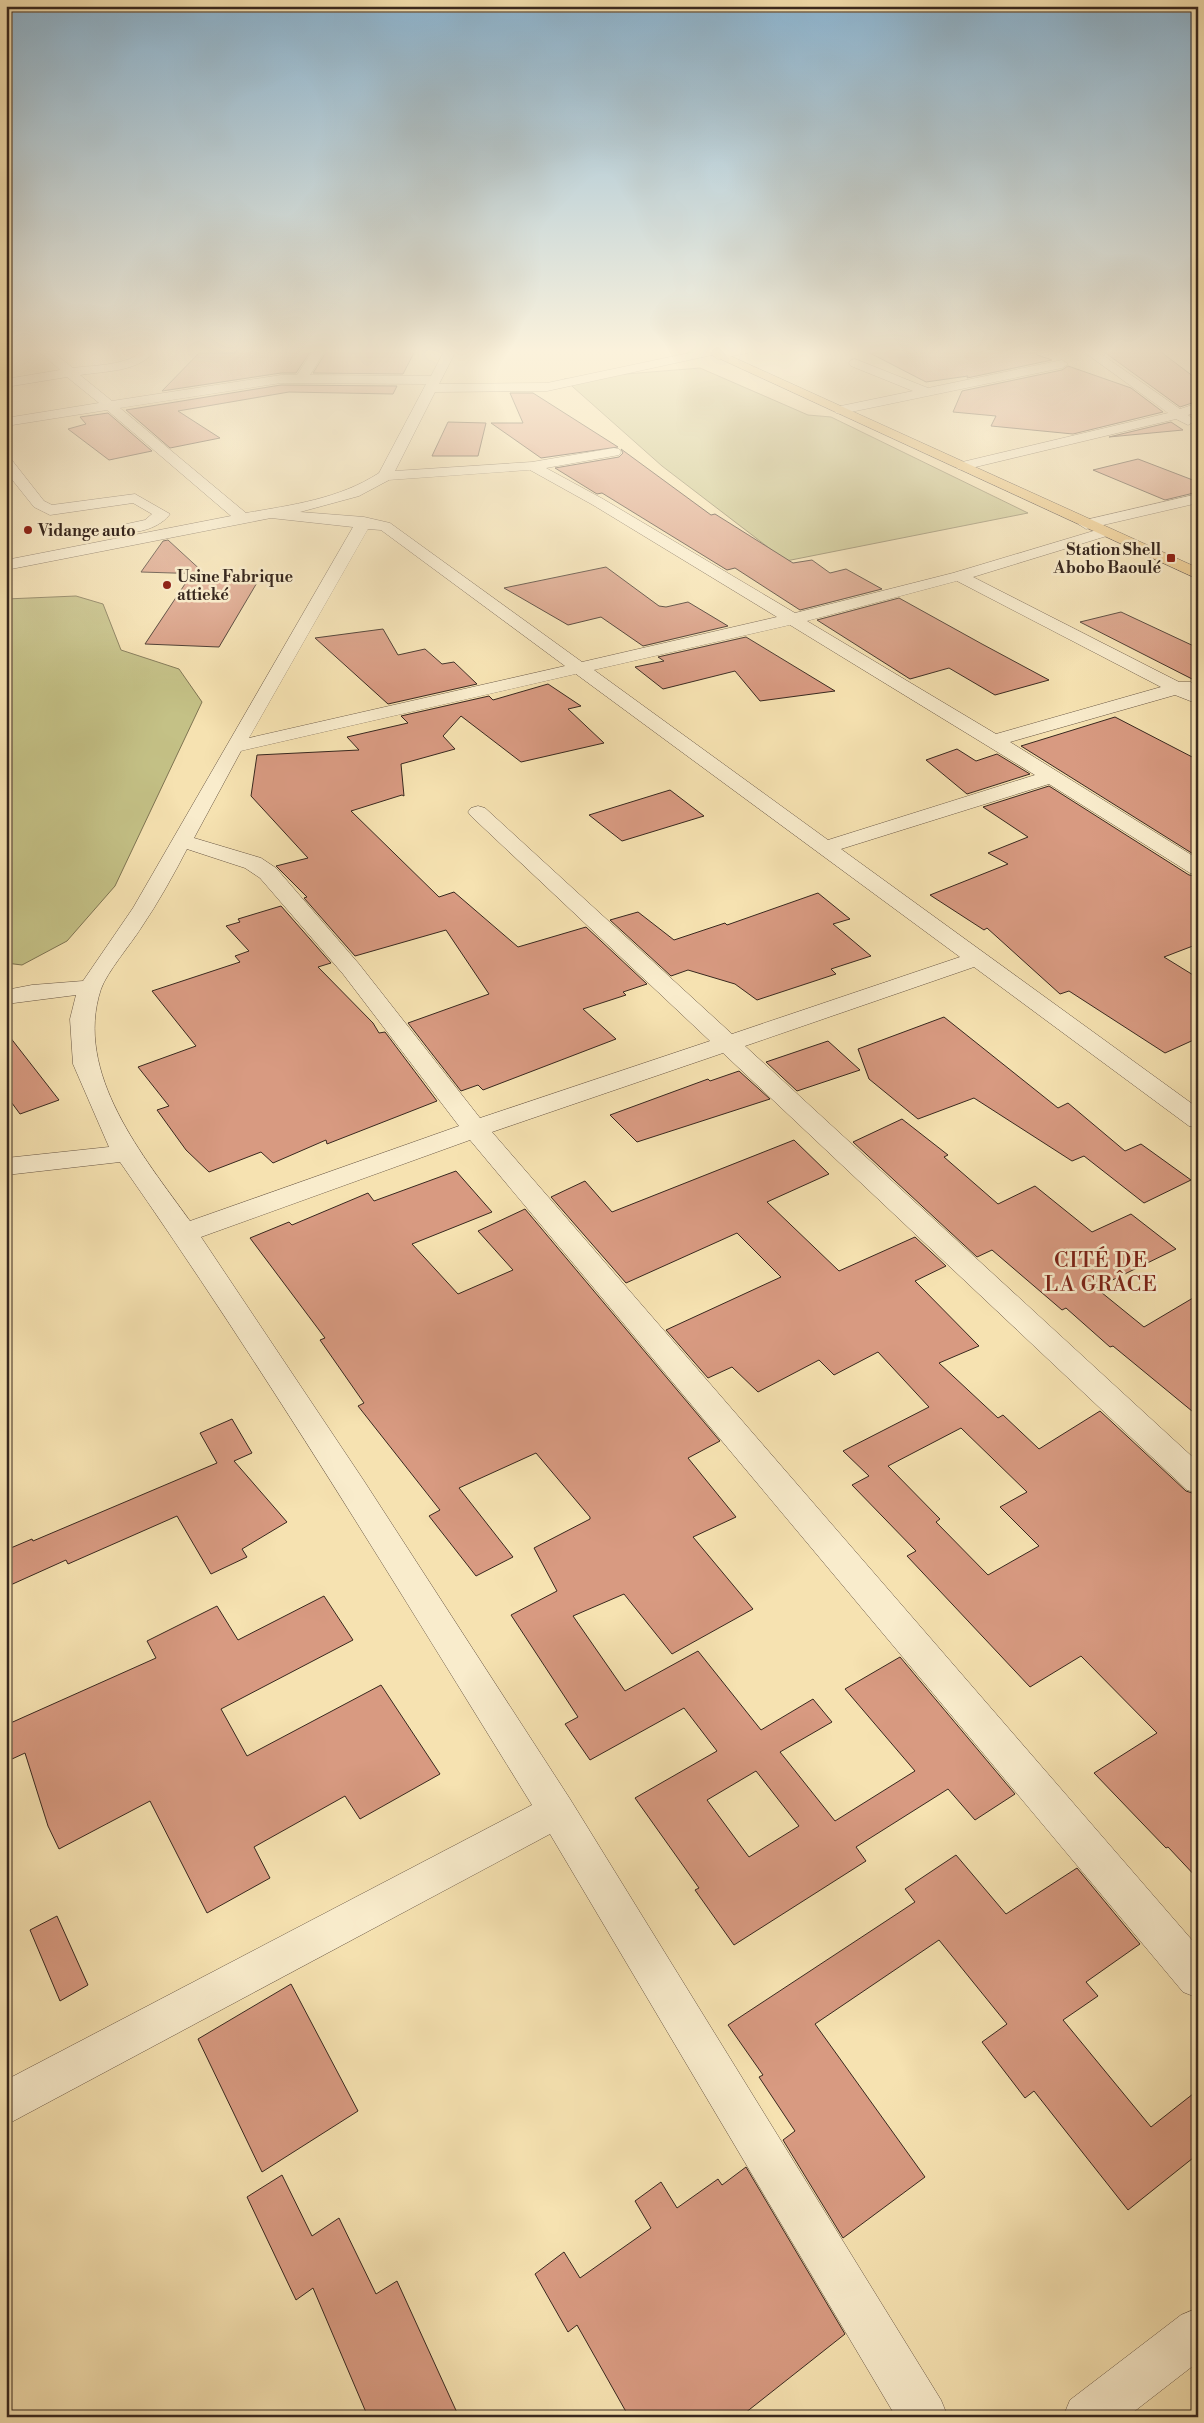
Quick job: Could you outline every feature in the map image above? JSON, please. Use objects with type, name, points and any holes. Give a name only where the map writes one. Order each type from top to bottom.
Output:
[{"type":"main road","points":[[954,462],[1198,574]]},
{"type":"street","points":[[6,462],[39,504],[50,510],[135,498],[162,514],[150,523],[101,534],[98,536],[101,546]]},
{"type":"street","points":[[176,462],[243,518]]},
{"type":"street","points":[[382,511],[382,479],[391,462]]},
{"type":"street","points":[[6,565],[269,513],[353,492],[382,479],[532,466],[555,462]]},
{"type":"street","points":[[963,466],[979,462]]},
{"type":"street","points":[[532,466],[598,502],[793,619],[1198,868]]},
{"type":"street","points":[[1086,524],[1198,498]]},
{"type":"street","points":[[382,511],[364,522],[234,747],[144,908],[90,987],[82,1019],[85,1064],[118,1140],[184,1233],[353,1490],[557,1811],[924,2417]]},
{"type":"street","points":[[382,511],[582,669],[1198,1120]]},
{"type":"street","points":[[269,513],[364,522]]},
{"type":"street","points":[[234,747],[582,669],[793,619],[959,576],[1105,532]]},
{"type":"street","points":[[959,576],[1198,699]]},
{"type":"street","points":[[994,741],[1198,682]]},
{"type":"street","points":[[826,847],[1050,777]]},
{"type":"street","points":[[478,812],[1198,1481]]},
{"type":"street","points":[[182,841],[253,863],[268,873],[351,969],[475,1130],[1198,1978]]},
{"type":"street","points":[[184,1233],[475,1130],[976,959]]},
{"type":"street","points":[[6,997],[32,992],[90,987]]},
{"type":"street","points":[[6,1167],[127,1152]]},
{"type":"street","points":[[6,2103],[557,1811]]},
{"type":"street","points":[[1088,2417],[1198,2332]]},
{"type":"shaded area","points":[[658,462],[923,462],[1028,513],[786,561]]},
{"type":"shaded area","points":[[76,596],[103,604],[121,650],[179,669],[202,702],[115,886],[67,941],[22,965],[6,963],[6,599]]},
{"type":"building","points":[[589,462],[639,462],[711,515],[715,514],[793,563],[812,560],[830,573],[846,569],[882,589],[800,610],[735,568],[727,570],[602,493],[597,494],[555,468]]},
{"type":"building","points":[[1125,462],[1146,462],[1198,482],[1198,492],[1165,500],[1093,470]]},
{"type":"building","points":[[168,540],[205,574],[141,572],[163,541]]},
{"type":"building","points":[[606,567],[659,606],[666,607],[688,602],[728,626],[643,646],[601,617],[568,625],[504,588]]},
{"type":"building","points":[[189,578],[258,581],[219,647],[145,644]]},
{"type":"building","points":[[899,598],[1049,680],[995,695],[949,668],[910,679],[817,620]]},
{"type":"building","points":[[1121,612],[1198,648],[1198,682],[1080,622]]},
{"type":"building","points":[[383,629],[398,655],[425,649],[442,664],[454,662],[477,684],[388,704],[315,638]]},
{"type":"building","points":[[746,637],[835,691],[760,701],[735,671],[663,689],[635,667],[664,661],[658,657]]},
{"type":"building","points":[[548,684],[581,706],[568,709],[604,743],[521,762],[461,716],[443,736],[455,749],[401,764],[404,796],[402,795],[351,811],[439,897],[454,892],[518,947],[586,927],[647,984],[623,992],[626,995],[583,1009],[616,1039],[483,1090],[478,1085],[461,1091],[408,1023],[489,994],[446,930],[355,956],[304,898],[307,897],[276,866],[308,858],[251,796],[257,755],[359,750],[347,737],[408,723],[401,716],[489,696],[493,700]]},
{"type":"building","points":[[1115,717],[1198,760],[1198,857],[1021,746]]},
{"type":"building","points":[[957,749],[976,761],[997,754],[1030,774],[967,794],[926,760]]},
{"type":"building","points":[[1049,786],[1189,875],[1198,876],[1198,944],[1164,957],[1198,978],[1198,1038],[1165,1053],[1069,991],[1060,994],[987,928],[984,930],[930,895],[1008,864],[988,853],[1028,837],[983,807]]},
{"type":"building","points":[[670,790],[704,816],[622,841],[589,815]]},
{"type":"building","points":[[818,893],[850,919],[833,924],[871,956],[831,969],[836,974],[757,1000],[735,984],[688,970],[671,976],[610,920],[638,912],[674,940],[725,923],[727,925]]},
{"type":"building","points":[[281,906],[331,963],[318,967],[373,1023],[379,1033],[385,1032],[437,1101],[327,1144],[326,1140],[273,1163],[261,1152],[209,1172],[186,1150],[157,1110],[169,1106],[138,1067],[196,1046],[152,991],[240,962],[235,956],[249,951],[226,926],[240,922],[238,919]]},
{"type":"building","points":[[944,1017],[1058,1108],[1068,1103],[1125,1151],[1141,1144],[1191,1180],[1144,1203],[1084,1156],[1072,1161],[974,1098],[918,1119],[869,1079],[858,1049]]},
{"type":"building","points":[[6,1032],[59,1100],[20,1114],[6,1095]]},
{"type":"building","points":[[828,1041],[860,1070],[797,1091],[766,1062]]},
{"type":"building","points":[[739,1071],[770,1099],[637,1142],[610,1115],[708,1079],[710,1081]]},
{"type":"building","points":[[902,1119],[948,1155],[944,1157],[998,1204],[1035,1186],[1092,1232],[1131,1214],[1176,1249],[1096,1288],[1144,1327],[1198,1295],[1198,1416],[1113,1346],[1110,1347],[1066,1308],[1062,1310],[992,1250],[977,1257],[853,1142]]},
{"type":"building","points":[[794,1140],[829,1174],[767,1202],[839,1271],[915,1237],[946,1266],[915,1281],[979,1346],[939,1363],[998,1418],[1003,1415],[1039,1449],[1100,1411],[1186,1491],[1198,1495],[1198,1879],[1094,1773],[1157,1733],[1081,1656],[1030,1687],[907,1556],[916,1551],[852,1485],[869,1476],[843,1451],[929,1407],[878,1352],[834,1375],[819,1360],[758,1392],[732,1367],[708,1378],[666,1330],[781,1277],[737,1233],[626,1283],[551,1197],[585,1181],[612,1212]],"holes":[[[961,1428],[1027,1492],[1000,1507],[1039,1546],[988,1575],[936,1522],[940,1519],[888,1466]]]},
{"type":"building","points":[[456,1171],[492,1212],[412,1244],[458,1294],[513,1270],[478,1231],[525,1209],[720,1441],[688,1458],[736,1517],[693,1537],[753,1609],[672,1654],[624,1594],[573,1616],[625,1691],[698,1651],[761,1730],[813,1699],[832,1722],[780,1752],[835,1821],[915,1771],[845,1689],[900,1657],[1015,1794],[975,1820],[948,1789],[856,1847],[866,1861],[734,1945],[695,1890],[699,1888],[635,1798],[717,1751],[684,1708],[590,1760],[565,1724],[578,1717],[511,1615],[557,1591],[534,1548],[590,1519],[590,1517],[536,1453],[459,1488],[513,1557],[476,1576],[429,1516],[440,1510],[358,1406],[364,1403],[320,1340],[325,1338],[250,1238],[289,1222],[292,1225],[368,1193],[374,1201]],"holes":[[[756,1771],[799,1826],[749,1857],[707,1800]]]},
{"type":"building","points":[[232,1419],[252,1453],[234,1461],[287,1522],[242,1549],[247,1557],[211,1574],[177,1516],[68,1564],[66,1560],[6,1587],[6,1550],[32,1539],[33,1541],[217,1463],[200,1433]]},
{"type":"building","points":[[324,1596],[353,1640],[221,1709],[247,1756],[381,1685],[440,1774],[360,1819],[345,1796],[254,1847],[270,1878],[207,1913],[150,1801],[59,1849],[48,1826],[25,1753],[12,1759],[6,1743],[6,1725],[156,1658],[147,1641],[217,1606],[238,1640]]},
{"type":"building","points":[[956,1855],[1006,1914],[1077,1868],[1140,1944],[1086,1982],[1098,1996],[1063,2020],[1151,2127],[1198,2090],[1198,2154],[1128,2210],[1034,2091],[1025,2098],[982,2042],[1007,2024],[939,1940],[815,2024],[925,2177],[843,2238],[783,2140],[795,2131],[759,2077],[763,2075],[728,2025],[915,1902],[905,1889]]},
{"type":"building","points":[[57,1916],[88,1985],[60,2001],[30,1930]]},
{"type":"building","points":[[291,1984],[358,2111],[262,2172],[198,2039]]},
{"type":"building","points":[[746,2167],[845,2334],[740,2417],[629,2417],[577,2325],[568,2332],[535,2274],[564,2252],[580,2278],[651,2228],[635,2201],[661,2182],[677,2208],[718,2179],[722,2185]]},
{"type":"building","points":[[282,2175],[312,2236],[339,2218],[376,2294],[397,2281],[459,2417],[368,2417],[313,2288],[296,2300],[247,2197]]},
{"type":"place","name":"Vidange auto","points":[[28,530]]},
{"type":"place","name":"Station Shell Abobo Baoulé","points":[[1171,558]]},
{"type":"place","name":"Usine Fabrique attieké","points":[[167,585]]},
{"type":"district","name":"CITÉ DE LA GRÂCE","points":[[1101,1272]]}]
